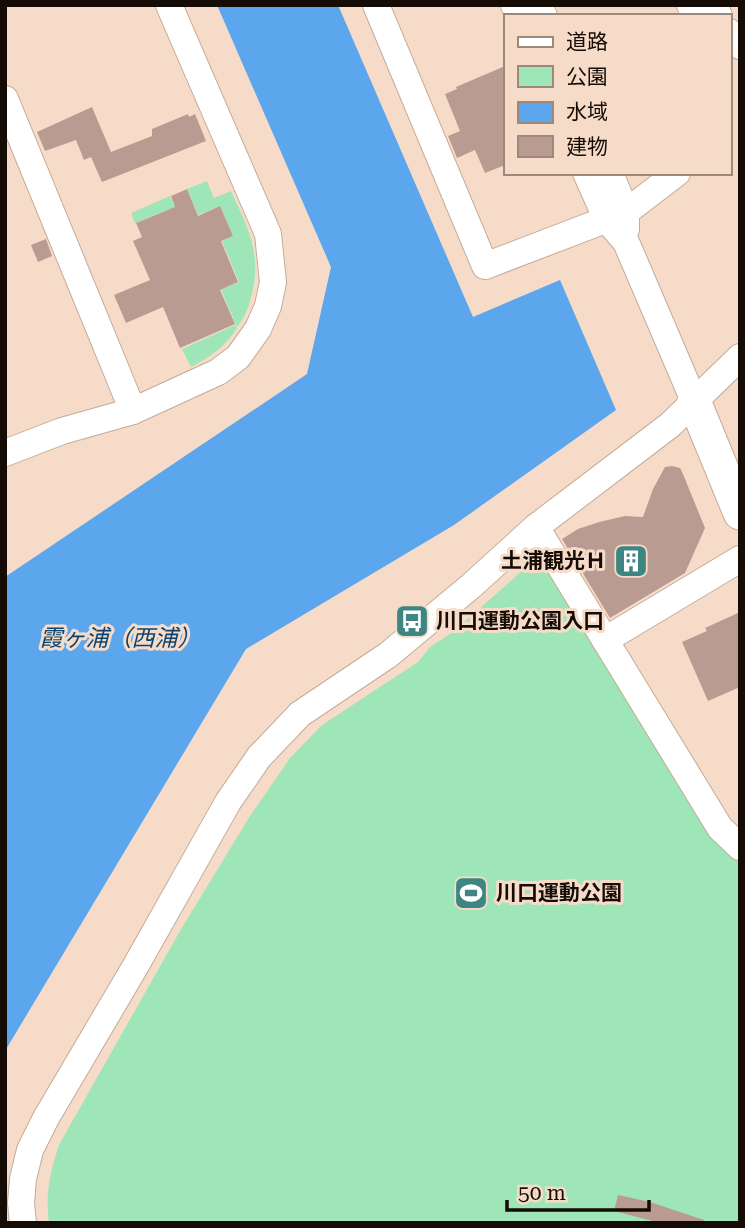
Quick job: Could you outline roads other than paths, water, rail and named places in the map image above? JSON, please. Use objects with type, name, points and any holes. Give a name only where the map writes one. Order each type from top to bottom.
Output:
[{"type":"main road","points":[[694,401],[740,513]]},
{"type":"street","points":[[5,453],[62,431],[133,411],[207,377],[238,356],[258,330],[268,306],[273,282],[268,234],[169,5]]},
{"type":"street","points":[[376,5],[485,266],[616,216],[674,175]]},
{"type":"street","points":[[5,99],[133,411]]},
{"type":"street","points":[[587,175],[616,216]]},
{"type":"street","points":[[610,175],[616,216],[694,401]]},
{"type":"street","points":[[23,1223],[23,1179],[30,1150],[46,1118],[228,802],[259,757],[300,715],[388,655],[471,586],[536,527],[666,428],[740,357]]},
{"type":"street","points":[[536,527],[720,828],[740,847]]},
{"type":"street","points":[[605,640],[740,559]]},
{"type":"water","name":"霞ヶ浦（西浦）","points":[[217,5],[338,5],[473,317],[560,280],[616,410],[454,525],[246,649],[5,1051],[5,577],[307,374],[331,267]]},
{"type":"place","name":"土浦観光Ｈ","points":[[631,561]]},
{"type":"place","name":"川口運動公園入口","points":[[412,621]]},
{"type":"place","name":"川口運動公園","points":[[471,893]]}]
